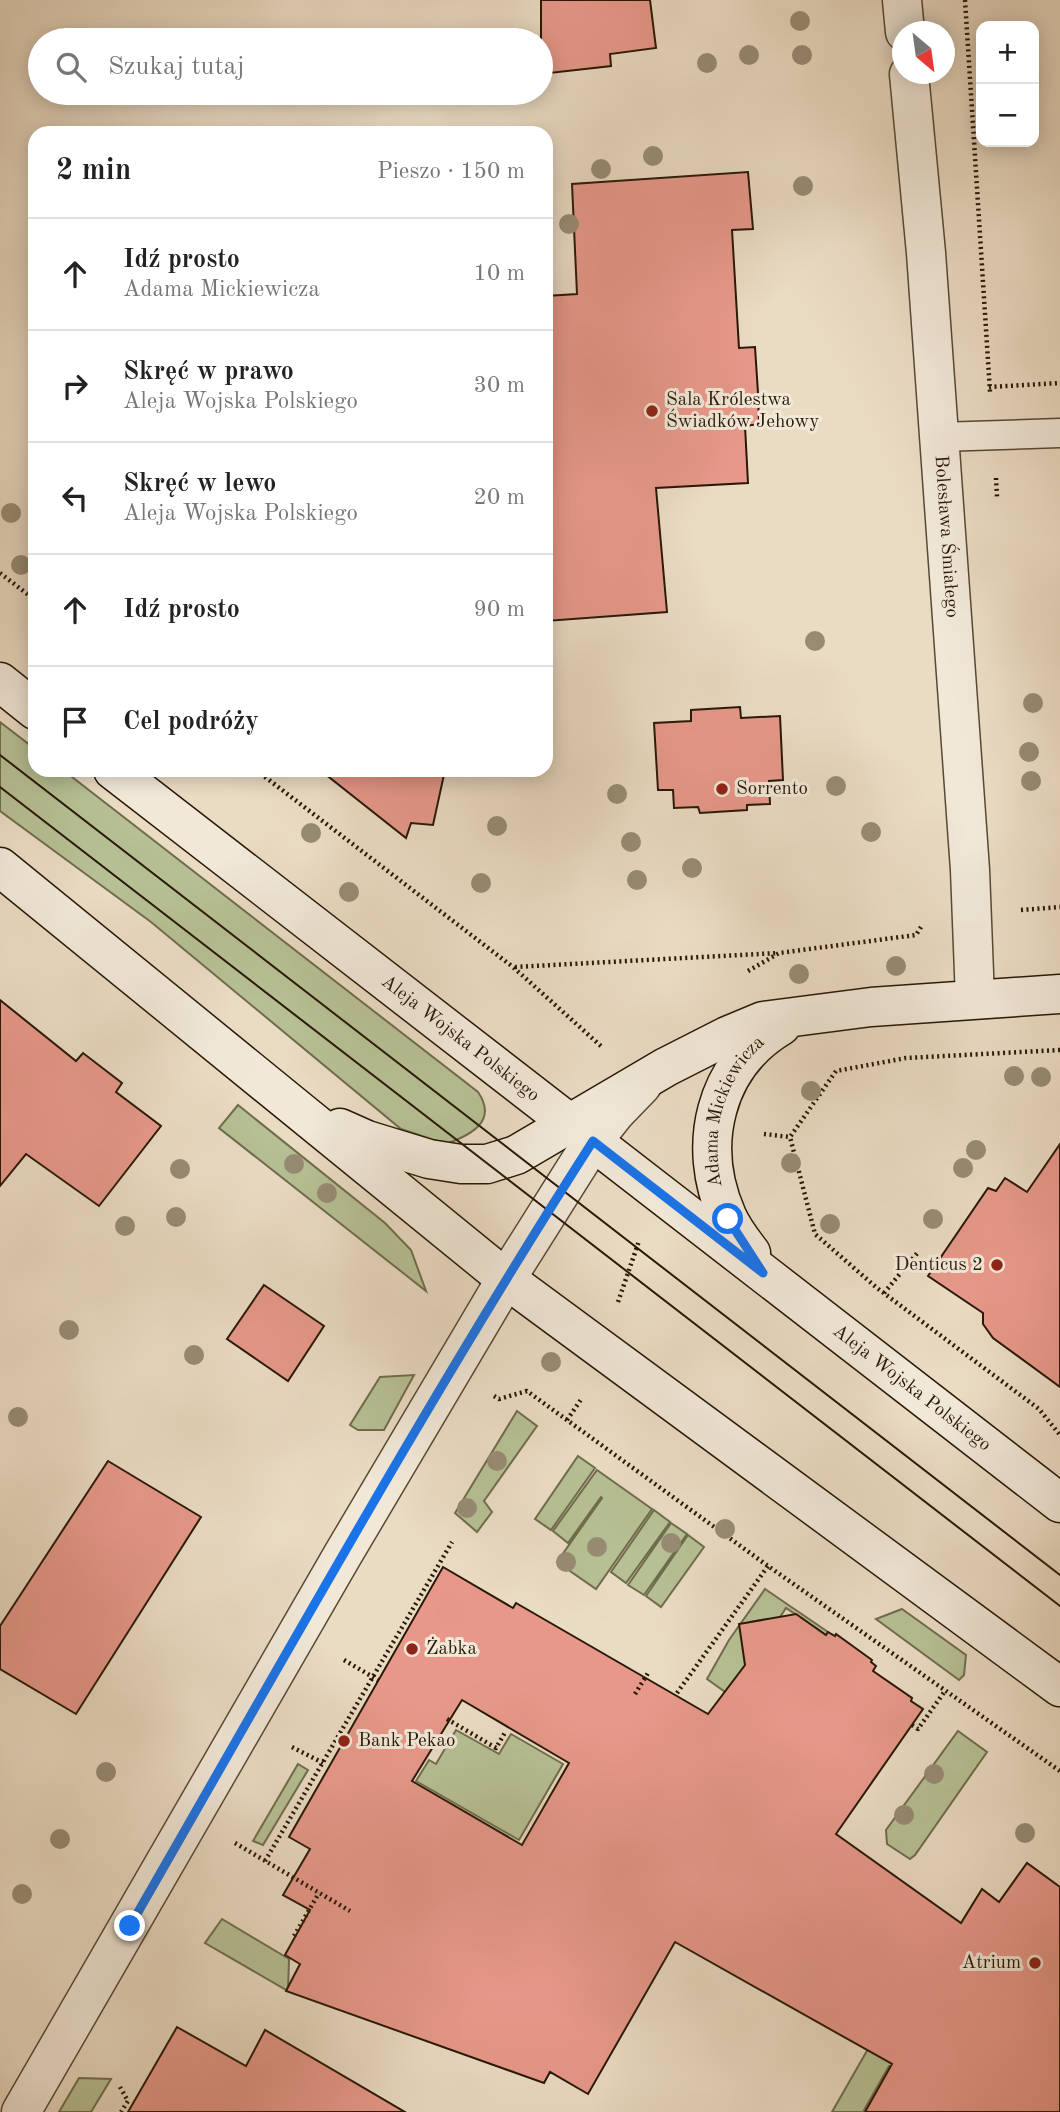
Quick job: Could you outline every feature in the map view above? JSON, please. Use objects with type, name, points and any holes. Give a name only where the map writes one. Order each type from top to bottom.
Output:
[{"type":"street","points":[[902,0],[904,21]]},
{"type":"street","name":"Bolesława Śmiałego","points":[[910,84],[923,215],[971,870],[975,999]]},
{"type":"street","points":[[0,682],[28,704]]},
{"type":"street","name":"Aleja Wojska Polskiego","points":[[122,777],[1060,1503]]},
{"type":"street","points":[[0,867],[506,1279],[1060,1687]]},
{"type":"street","name":"Adama Mickiewicza","points":[[582,1133],[666,1067],[763,1021],[808,1013],[1060,994]]},
{"type":"street","name":"Adama Mickiewicza","points":[[763,1273],[728,1219],[720,1199],[713,1168],[715,1123],[725,1084],[735,1066],[765,1035],[808,1013]]},
{"type":"street","points":[[294,1106],[367,1140],[429,1159],[461,1164],[487,1164],[582,1133]]},
{"type":"street","points":[[21,2112],[342,1556],[506,1279],[582,1133]]},
{"type":"lane","points":[[939,437],[1060,433]]},
{"type":"path","points":[[989,387],[1060,383]]},
{"type":"path","points":[[0,573],[28,595]]},
{"type":"path","points":[[265,777],[513,967],[608,1052]]},
{"type":"path","points":[[1012,911],[1060,907]]},
{"type":"path","points":[[513,967],[779,953]]},
{"type":"path","points":[[1060,1050],[906,1058],[836,1071],[790,1137],[815,1234],[884,1293],[1039,1409],[1060,1435]]},
{"type":"path","points":[[752,1132],[790,1137]]},
{"type":"path","points":[[615,1309],[640,1239]]},
{"type":"path","points":[[884,1293],[919,1251]]},
{"type":"path","points":[[486,1392],[499,1399],[527,1391],[768,1566],[1060,1771]]},
{"type":"path","points":[[567,1420],[586,1391]]},
{"type":"path","points":[[265,1861],[452,1542]]},
{"type":"path","points":[[677,1693],[768,1566]]},
{"type":"path","points":[[344,1660],[378,1680]]},
{"type":"path","points":[[635,1693],[648,1673]]},
{"type":"path","points":[[912,1725],[918,1729],[945,1690]]},
{"type":"path","points":[[447,1719],[496,1748],[506,1731]]},
{"type":"path","points":[[292,1747],[323,1763]]},
{"type":"path","points":[[235,1843],[350,1911]]},
{"type":"path","points":[[294,1936],[319,1892]]},
{"type":"path","points":[[120,2087],[128,2101],[121,2112]]},
{"type":"green space","points":[[0,722],[28,744],[28,777],[72,777],[478,1092],[485,1111],[479,1126],[446,1144],[401,1129],[151,922],[0,811]]},
{"type":"green space","points":[[238,1105],[385,1223],[411,1250],[426,1291],[219,1128]]},
{"type":"green space","points":[[414,1375],[384,1430],[358,1430],[350,1425],[380,1377]]},
{"type":"green space","points":[[517,1411],[537,1426],[484,1501],[492,1512],[477,1532],[455,1513]]},
{"type":"green space","points":[[578,1456],[595,1468],[551,1530],[535,1519]]},
{"type":"green space","points":[[597,1470],[652,1509],[596,1589],[557,1562],[602,1498],[568,1543],[553,1531]]},
{"type":"green space","points":[[654,1510],[670,1522],[626,1583],[611,1572]]},
{"type":"green space","points":[[671,1523],[687,1534],[644,1595],[628,1585]]},
{"type":"green space","points":[[688,1535],[704,1547],[661,1607],[646,1596]]},
{"type":"green space","points":[[765,1589],[828,1632],[826,1635],[786,1608],[775,1625],[767,1619],[751,1622],[741,1635],[751,1657],[728,1694],[707,1679],[729,1640]]},
{"type":"green space","points":[[902,1609],[966,1655],[964,1675],[959,1680],[876,1619]]},
{"type":"green space","points":[[456,1730],[499,1754],[511,1734],[563,1764],[519,1840],[416,1781],[429,1760],[436,1764]]},
{"type":"green space","points":[[958,1731],[987,1752],[910,1859],[887,1844],[886,1830]]},
{"type":"green space","points":[[298,1764],[308,1770],[263,1845],[253,1841]]},
{"type":"green space","points":[[222,1919],[289,1959],[288,1991],[205,1943]]},
{"type":"green space","points":[[880,2028],[969,2112],[889,2066],[863,2112],[832,2112]]},
{"type":"green space","points":[[79,2078],[111,2079],[91,2112],[59,2112]]},
{"type":"building","points":[[541,0],[650,0],[656,48],[610,54],[611,66],[553,73],[553,28],[541,28]]},
{"type":"building","points":[[748,172],[753,229],[732,230],[739,348],[755,347],[759,424],[745,426],[748,483],[656,488],[667,612],[553,620],[553,296],[577,294],[572,184]]},
{"type":"building","points":[[740,707],[741,718],[780,716],[783,780],[769,781],[770,804],[747,805],[747,810],[700,813],[698,807],[674,808],[673,790],[658,790],[654,723],[691,721],[691,710]]},
{"type":"building","points":[[329,777],[443,777],[433,825],[411,823],[406,838]]},
{"type":"building","points":[[0,1000],[76,1061],[83,1053],[122,1083],[116,1092],[161,1126],[99,1206],[26,1154],[0,1186]]},
{"type":"building","name":"Denticus 2","points":[[1060,1144],[1060,1387],[993,1338],[983,1324],[983,1313],[928,1276],[988,1188],[996,1191],[1005,1178],[1027,1192]]},
{"type":"building","points":[[264,1285],[324,1326],[288,1381],[227,1339]]},
{"type":"building","points":[[108,1461],[201,1517],[76,1714],[0,1669],[0,1626]]},
{"type":"building","points":[[443,1567],[513,1608],[516,1603],[708,1714],[745,1665],[739,1624],[796,1614],[826,1635],[828,1632],[835,1636],[836,1634],[872,1660],[876,1666],[873,1671],[912,1698],[911,1701],[923,1709],[836,1834],[961,1923],[982,1889],[999,1902],[1027,1863],[1060,1887],[1060,2112],[865,2112],[892,2064],[675,1942],[588,2094],[550,2072],[544,2083],[286,1991],[300,1964],[285,1955],[310,1910],[283,1895],[310,1849],[289,1837]],"holes":[[[462,1700],[569,1763],[522,1845],[412,1781]]]},
{"type":"building","points":[[177,2027],[246,2066],[265,2030],[405,2112],[128,2112]]},
{"type":"tram line","points":[[0,755],[28,777]]},
{"type":"tram line","points":[[28,777],[1060,1575]]},
{"type":"tram line","points":[[0,787],[1060,1606]]},
{"type":"place","name":"Sala Królestwa Świadków Jehowy","points":[[652,411]]},
{"type":"place","name":"Sorrento","points":[[722,789]]},
{"type":"place","name":"Denticus 2","points":[[997,1265]]},
{"type":"place","name":"Żabka","points":[[412,1649]]},
{"type":"place","name":"Bank Pekao","points":[[344,1741]]},
{"type":"place","name":"Atrium","points":[[1035,1963]]},
{"type":"route","points":[[130,1926],[342,1556],[506,1279],[593,1141],[763,1273],[728,1219]]}]
